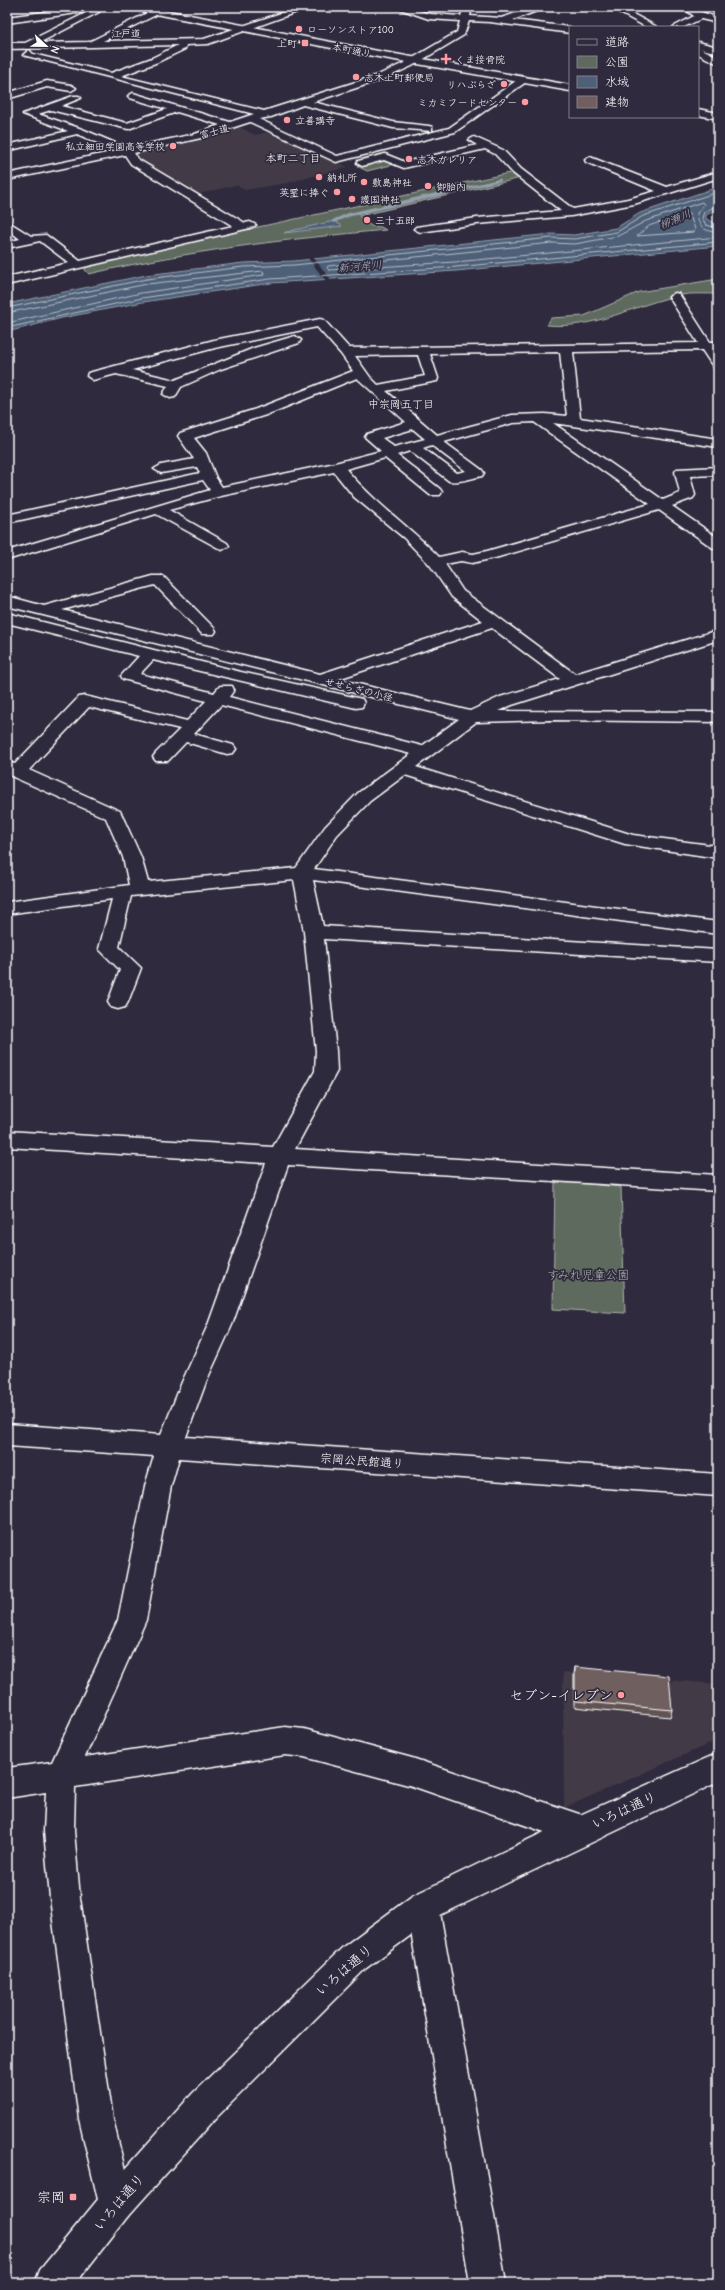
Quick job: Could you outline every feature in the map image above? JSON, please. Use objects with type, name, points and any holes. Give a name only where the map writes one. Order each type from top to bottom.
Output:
[{"type":"street","points":[[7,20],[98,7]]},
{"type":"street","name":"本町通り","points":[[136,7],[414,61],[569,88]]},
{"type":"street","name":"江戸道","points":[[7,46],[182,43],[211,41],[242,28],[307,7]]},
{"type":"street","points":[[398,7],[412,9],[429,16],[502,21],[569,30]]},
{"type":"street","points":[[464,19],[468,7]]},
{"type":"street","points":[[480,28],[543,7]]},
{"type":"street","points":[[613,7],[651,26]]},
{"type":"street","points":[[686,7],[700,16],[718,20]]},
{"type":"street","points":[[25,46],[71,22],[95,12],[89,8]]},
{"type":"street","points":[[90,45],[157,11]]},
{"type":"street","points":[[679,26],[700,16]]},
{"type":"street","name":"富士道","points":[[7,177],[181,140],[233,126],[306,103],[380,77],[414,61],[465,32],[464,19]]},
{"type":"street","points":[[92,82],[155,60],[182,47],[182,43]]},
{"type":"street","points":[[699,45],[718,50]]},
{"type":"street","points":[[43,46],[27,55],[268,115]]},
{"type":"street","points":[[699,51],[718,61]]},
{"type":"street","points":[[336,159],[450,130],[476,115],[494,99],[523,80]]},
{"type":"street","points":[[7,96],[47,84],[75,87],[62,92],[76,98],[28,114],[79,131],[126,151],[135,162],[247,226],[12,280],[7,272]]},
{"type":"street","points":[[143,84],[123,91],[233,126]]},
{"type":"street","points":[[306,103],[393,125],[450,130],[499,152],[517,171],[572,213]]},
{"type":"street","points":[[52,107],[128,126],[178,109]]},
{"type":"street","points":[[699,112],[718,116]]},
{"type":"street","points":[[253,120],[352,166],[386,157],[404,166],[486,146]]},
{"type":"street","points":[[7,148],[79,131]]},
{"type":"street","points":[[11,134],[43,150]]},
{"type":"street","points":[[58,156],[72,162]]},
{"type":"street","points":[[590,160],[618,173],[664,190]]},
{"type":"street","points":[[14,166],[27,172]]},
{"type":"street","points":[[420,229],[476,221],[529,218],[572,213],[630,202],[664,190],[718,175]]},
{"type":"street","points":[[7,224],[29,240]]},
{"type":"street","points":[[7,245],[42,237],[77,264]]},
{"type":"street","points":[[674,297],[712,346],[718,365]]},
{"type":"street","points":[[93,376],[214,344],[320,323],[346,352],[359,373],[376,389],[477,472],[454,478],[412,446]]},
{"type":"street","points":[[114,370],[173,389],[217,366],[258,351],[306,337],[331,335]]},
{"type":"street","points":[[346,352],[712,346]]},
{"type":"street","points":[[566,349],[574,421]]},
{"type":"street","points":[[376,389],[432,378],[423,351]]},
{"type":"street","points":[[185,436],[261,412],[359,373]]},
{"type":"street","points":[[536,418],[718,545]]},
{"type":"street","points":[[12,538],[14,554],[51,544],[158,509],[219,492],[337,468],[436,439],[512,419],[536,418],[574,421],[718,443]]},
{"type":"street","points":[[417,423],[372,437],[435,492]]},
{"type":"street","points":[[174,428],[185,436],[199,453],[209,480],[219,492]]},
{"type":"street","points":[[161,469],[202,462]]},
{"type":"street","points":[[337,468],[360,494],[409,535],[436,562],[457,594],[574,681]]},
{"type":"street","points":[[436,562],[462,556],[472,559],[490,555],[660,505],[688,495],[682,472],[718,471]]},
{"type":"street","points":[[7,519],[208,475]]},
{"type":"street","points":[[158,509],[222,546]]},
{"type":"street","points":[[44,610],[158,579],[208,631]]},
{"type":"street","name":"せせらぎの小径","points":[[7,601],[321,679],[465,722],[551,715],[718,717]]},
{"type":"street","points":[[7,618],[151,653],[240,677],[465,722],[483,731],[562,728],[718,731]]},
{"type":"street","points":[[321,679],[494,622]]},
{"type":"street","points":[[116,2204],[96,2119],[65,1898],[59,1831],[60,1776],[132,1620],[158,1486],[169,1447],[194,1382],[220,1325],[280,1155],[326,1071],[326,1051],[314,932],[302,873],[331,831],[359,802],[465,722],[506,702],[718,635]]},
{"type":"street","points":[[151,653],[129,676],[425,752]]},
{"type":"street","points":[[162,758],[240,677]]},
{"type":"street","points":[[118,1002],[131,968],[109,949],[132,890],[132,857],[114,815],[12,769],[85,701],[187,732],[227,749]]},
{"type":"street","points":[[404,769],[631,840],[718,852]]},
{"type":"street","points":[[7,908],[132,890],[302,873],[718,928]]},
{"type":"street","points":[[314,932],[718,956]]},
{"type":"street","points":[[7,1139],[718,1183]]},
{"type":"street","name":"宗岡公民館通り","points":[[7,1435],[718,1485]]},
{"type":"street","points":[[7,1783],[286,1741],[304,1743],[412,1772],[582,1830]]},
{"type":"street","name":"いろは通り","points":[[53,2283],[116,2204],[205,2105],[265,2043],[354,1958],[423,1908],[582,1830],[718,1767]]},
{"type":"street","points":[[423,1908],[488,2283]]},
{"type":"shaded area","points":[[237,126],[255,135],[272,131],[348,167],[287,183],[245,190],[236,185],[194,195],[139,162],[132,151]]},
{"type":"shaded area","points":[[563,1672],[718,1684],[718,1740],[564,1808]]},
{"type":"green space","points":[[385,159],[395,164],[367,171],[357,166]]},
{"type":"green space","points":[[514,172],[521,178],[359,216],[371,226],[381,227],[386,230],[311,237],[200,252],[89,274],[85,270],[86,264]]},
{"type":"green space","points":[[718,279],[718,294],[681,295],[582,324],[565,326],[547,325],[551,318],[584,316],[639,292]]},
{"type":"green space","name":"すみれ児童公園","points":[[555,1181],[621,1187],[625,1313],[553,1309]]},
{"type":"water","points":[[718,187],[718,209],[706,215],[706,219],[718,224],[718,246],[456,271],[271,283],[143,302],[62,318],[7,332],[7,304],[146,275],[243,263],[294,261],[551,234],[574,235],[616,228],[640,213]]},
{"type":"water","points":[[334,221],[342,226],[284,233],[286,232]]},
{"type":"pier","points":[[307,257],[313,257],[332,281],[326,281]]},
{"type":"building","name":"セブン-イレブン","points":[[575,1667],[669,1676],[672,1710],[575,1701]]},
{"type":"waterway","points":[[449,192],[500,180]]},
{"type":"waterway","points":[[334,221],[348,215],[453,191]]},
{"type":"place","name":"ローソンストア100","points":[[299,29]]},
{"type":"place","name":"上町","points":[[305,43]]},
{"type":"place","name":"くま接骨院","points":[[446,59]]},
{"type":"place","name":"志木上町郵便局","points":[[356,77]]},
{"type":"place","name":"リハぷらざ","points":[[504,84]]},
{"type":"place","name":"ミカミフードセンター","points":[[525,102]]},
{"type":"place","name":"立善講寺","points":[[287,120]]},
{"type":"place","name":"私立細田学園高等学校","points":[[173,146]]},
{"type":"place","name":"志木ガレリア","points":[[409,159]]},
{"type":"place","name":"納札所","points":[[319,177]]},
{"type":"place","name":"敷島神社","points":[[364,182]]},
{"type":"place","name":"御胎内","points":[[428,186]]},
{"type":"place","name":"英霊に捧ぐ","points":[[337,192]]},
{"type":"place","name":"護国神社","points":[[352,199]]},
{"type":"place","name":"三十五郎","points":[[367,220]]},
{"type":"place","name":"セブン-イレブン","points":[[621,1695]]},
{"type":"place","name":"宗岡","points":[[73,2197]]},
{"type":"district","name":"本町二丁目","points":[[293,158]]},
{"type":"district","name":"中宗岡五丁目","points":[[401,404]]},
{"type":"water label","name":"柳瀬川","points":[[675,219]]},
{"type":"water label","name":"新河岸川","points":[[360,266]]}]
